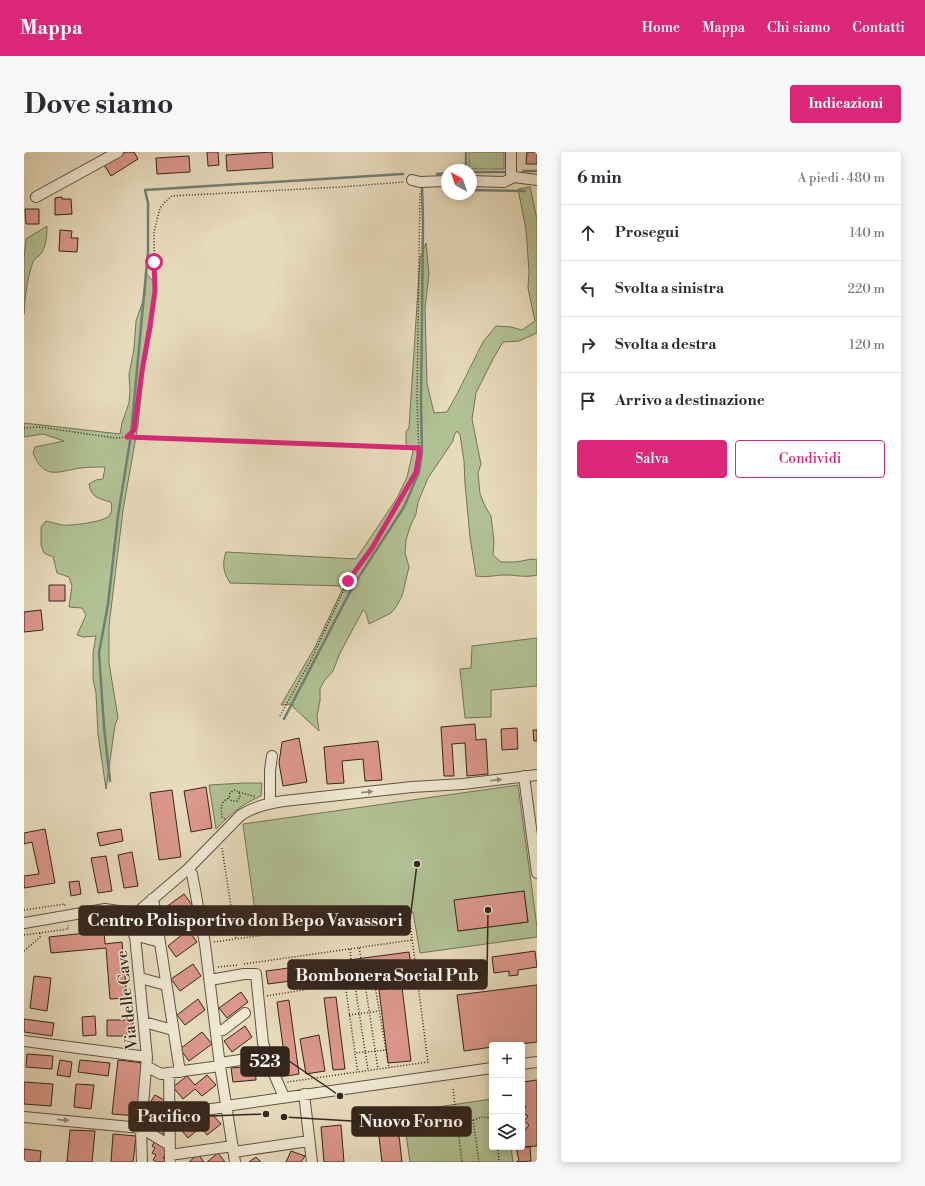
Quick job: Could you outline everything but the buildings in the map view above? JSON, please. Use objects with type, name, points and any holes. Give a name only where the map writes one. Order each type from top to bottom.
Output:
[{"type":"street","points":[[36,197],[118,152]]},
{"type":"street","points":[[511,152],[510,172],[514,178]]},
{"type":"street","points":[[477,181],[504,182],[514,178],[537,180]]},
{"type":"street","points":[[416,181],[441,181]]},
{"type":"street","points":[[270,803],[270,770],[272,756]]},
{"type":"street","points":[[24,923],[105,909],[125,912],[133,916],[188,869],[242,815],[256,807],[270,803],[328,796],[412,787],[463,784],[537,775]]},
{"type":"street","points":[[524,776],[537,873]]},
{"type":"street","points":[[188,869],[192,874],[205,944],[220,1064],[234,1153]]},
{"type":"street","points":[[152,899],[180,1072]]},
{"type":"street","name":"Via delle Cave","points":[[133,916],[147,1061],[141,1128],[142,1162]]},
{"type":"street","points":[[134,935],[160,942]]},
{"type":"street","points":[[210,980],[256,973],[263,1044],[284,1097]]},
{"type":"street","points":[[140,978],[166,986]]},
{"type":"street","points":[[216,1031],[223,1030],[245,1014]]},
{"type":"street","points":[[144,1022],[173,1030]]},
{"type":"street","name":"Via delle Cave","points":[[24,1041],[147,1061]]},
{"type":"street","points":[[147,1061],[161,1074],[169,1074],[254,1058]]},
{"type":"street","points":[[525,1064],[537,1062]]},
{"type":"street","points":[[169,1115],[304,1094],[489,1068]]},
{"type":"street","points":[[169,1074],[170,1158],[234,1153],[309,1141]]},
{"type":"street","points":[[304,1094],[312,1162]]},
{"type":"street","points":[[24,1117],[141,1128],[166,1143],[169,1143]]},
{"type":"path","points":[[127,437],[134,430],[155,291],[154,232],[160,208],[164,202],[172,196],[340,187],[416,181],[417,400],[419,448],[416,472],[372,548],[348,581],[312,658],[280,716]]},
{"type":"path","points":[[24,428],[40,428],[115,438],[127,437],[419,448]]},
{"type":"path","points":[[227,822],[222,817],[221,806],[224,800],[229,798],[230,793],[234,790],[256,797],[259,800]]},
{"type":"path","points":[[229,798],[232,801],[237,801],[240,797],[239,792]]},
{"type":"path","points":[[220,837],[236,939]]},
{"type":"path","points":[[205,944],[410,914],[428,1062],[278,1083]]},
{"type":"path","points":[[24,951],[40,937],[40,933]]},
{"type":"path","points":[[208,969],[413,940]]},
{"type":"path","points":[[359,948],[361,958]]},
{"type":"path","points":[[350,950],[351,959]]},
{"type":"path","points":[[363,971],[378,1069]]},
{"type":"path","points":[[353,973],[368,1070]]},
{"type":"path","points":[[259,998],[345,983],[417,974]]},
{"type":"path","points":[[374,980],[389,1068]]},
{"type":"path","points":[[345,983],[358,1072]]},
{"type":"path","points":[[350,1014],[379,1011]]},
{"type":"path","points":[[355,1053],[386,1050]]},
{"type":"path","points":[[453,1089],[462,1162]]},
{"type":"path","points":[[457,1122],[482,1117],[489,1118]]},
{"type":"path","points":[[473,1120],[479,1162]]},
{"type":"path","points":[[498,1150],[499,1162]]},
{"type":"green space","points":[[469,152],[504,152],[504,169],[477,169],[477,164],[469,164]]},
{"type":"green space","points":[[530,187],[537,219],[537,333],[519,341],[503,342],[476,393],[472,419],[481,464],[478,473],[480,494],[491,516],[494,541],[493,555],[501,562],[516,562],[532,559],[537,560],[537,575],[476,576],[470,537],[464,461],[460,435],[457,431],[453,441],[428,478],[418,502],[416,514],[406,540],[405,553],[409,567],[402,596],[391,613],[369,624],[366,613],[363,610],[340,653],[333,671],[324,681],[320,689],[320,701],[317,716],[319,731],[293,707],[293,704],[281,705],[315,647],[344,586],[230,583],[224,568],[226,552],[356,559],[397,498],[407,477],[413,451],[406,444],[406,431],[409,428],[420,258],[426,243],[429,274],[425,308],[427,384],[434,413],[447,412],[483,342],[496,326],[511,327],[522,330],[535,321],[528,288],[529,271],[526,229],[518,189]]},
{"type":"green space","points":[[47,226],[45,246],[33,262],[29,275],[24,314],[24,258],[26,239]]},
{"type":"green space","points":[[146,273],[154,283],[152,327],[144,367],[138,425],[123,510],[109,626],[109,663],[118,718],[115,725],[106,789],[98,734],[96,693],[93,679],[93,653],[96,636],[83,637],[77,635],[86,615],[82,608],[69,607],[72,586],[69,577],[57,573],[53,557],[44,553],[41,545],[41,527],[46,521],[62,525],[72,525],[95,522],[110,515],[112,508],[111,502],[100,499],[94,495],[89,484],[96,480],[103,479],[105,467],[89,467],[58,472],[47,471],[37,462],[33,453],[35,447],[64,441],[43,434],[24,437],[24,423],[120,434],[129,403],[129,375],[134,349],[136,321],[145,295]]},
{"type":"green space","points":[[537,638],[537,686],[491,690],[491,717],[465,718],[460,669],[471,668],[472,646]]},
{"type":"green space","points":[[262,783],[261,796],[248,802],[237,810],[216,829],[209,785]]},
{"type":"green space","points":[[518,785],[537,927],[537,937],[420,953],[413,912],[258,934],[243,824]],"holes":[[[524,891],[528,922],[459,931],[455,900]],[[346,909],[347,916],[320,920],[319,912]]]},
{"type":"green space","points":[[489,1099],[489,1150],[511,1150],[513,1162],[410,1162],[403,1112]]},
{"type":"waterway","points":[[466,152],[466,164]]},
{"type":"waterway","points":[[523,171],[537,171]]},
{"type":"waterway","points":[[477,172],[504,172]]},
{"type":"waterway","points":[[131,434],[148,252],[148,203],[145,190],[403,174]]},
{"type":"waterway","points":[[437,174],[441,174]]},
{"type":"waterway","points":[[284,719],[353,586],[404,507],[419,472],[422,452],[422,185]]},
{"type":"waterway","points":[[477,190],[525,191]]},
{"type":"waterway","points":[[110,781],[104,727],[99,653],[108,604],[118,516],[130,441]]},
{"type":"place","name":"Centro Polisportivo don Bepo Vavassori","points":[[417,864]]},
{"type":"place","name":"Bombonera Social Pub","points":[[488,910]]},
{"type":"place","name":"523","points":[[340,1096]]},
{"type":"place","name":"Pacifico","points":[[266,1114]]},
{"type":"place","name":"Nuovo Forno","points":[[284,1117]]},
{"type":"route","points":[[154,262],[155,291],[134,430],[127,437],[419,448],[416,472],[372,548],[354,575],[348,581]]}]
